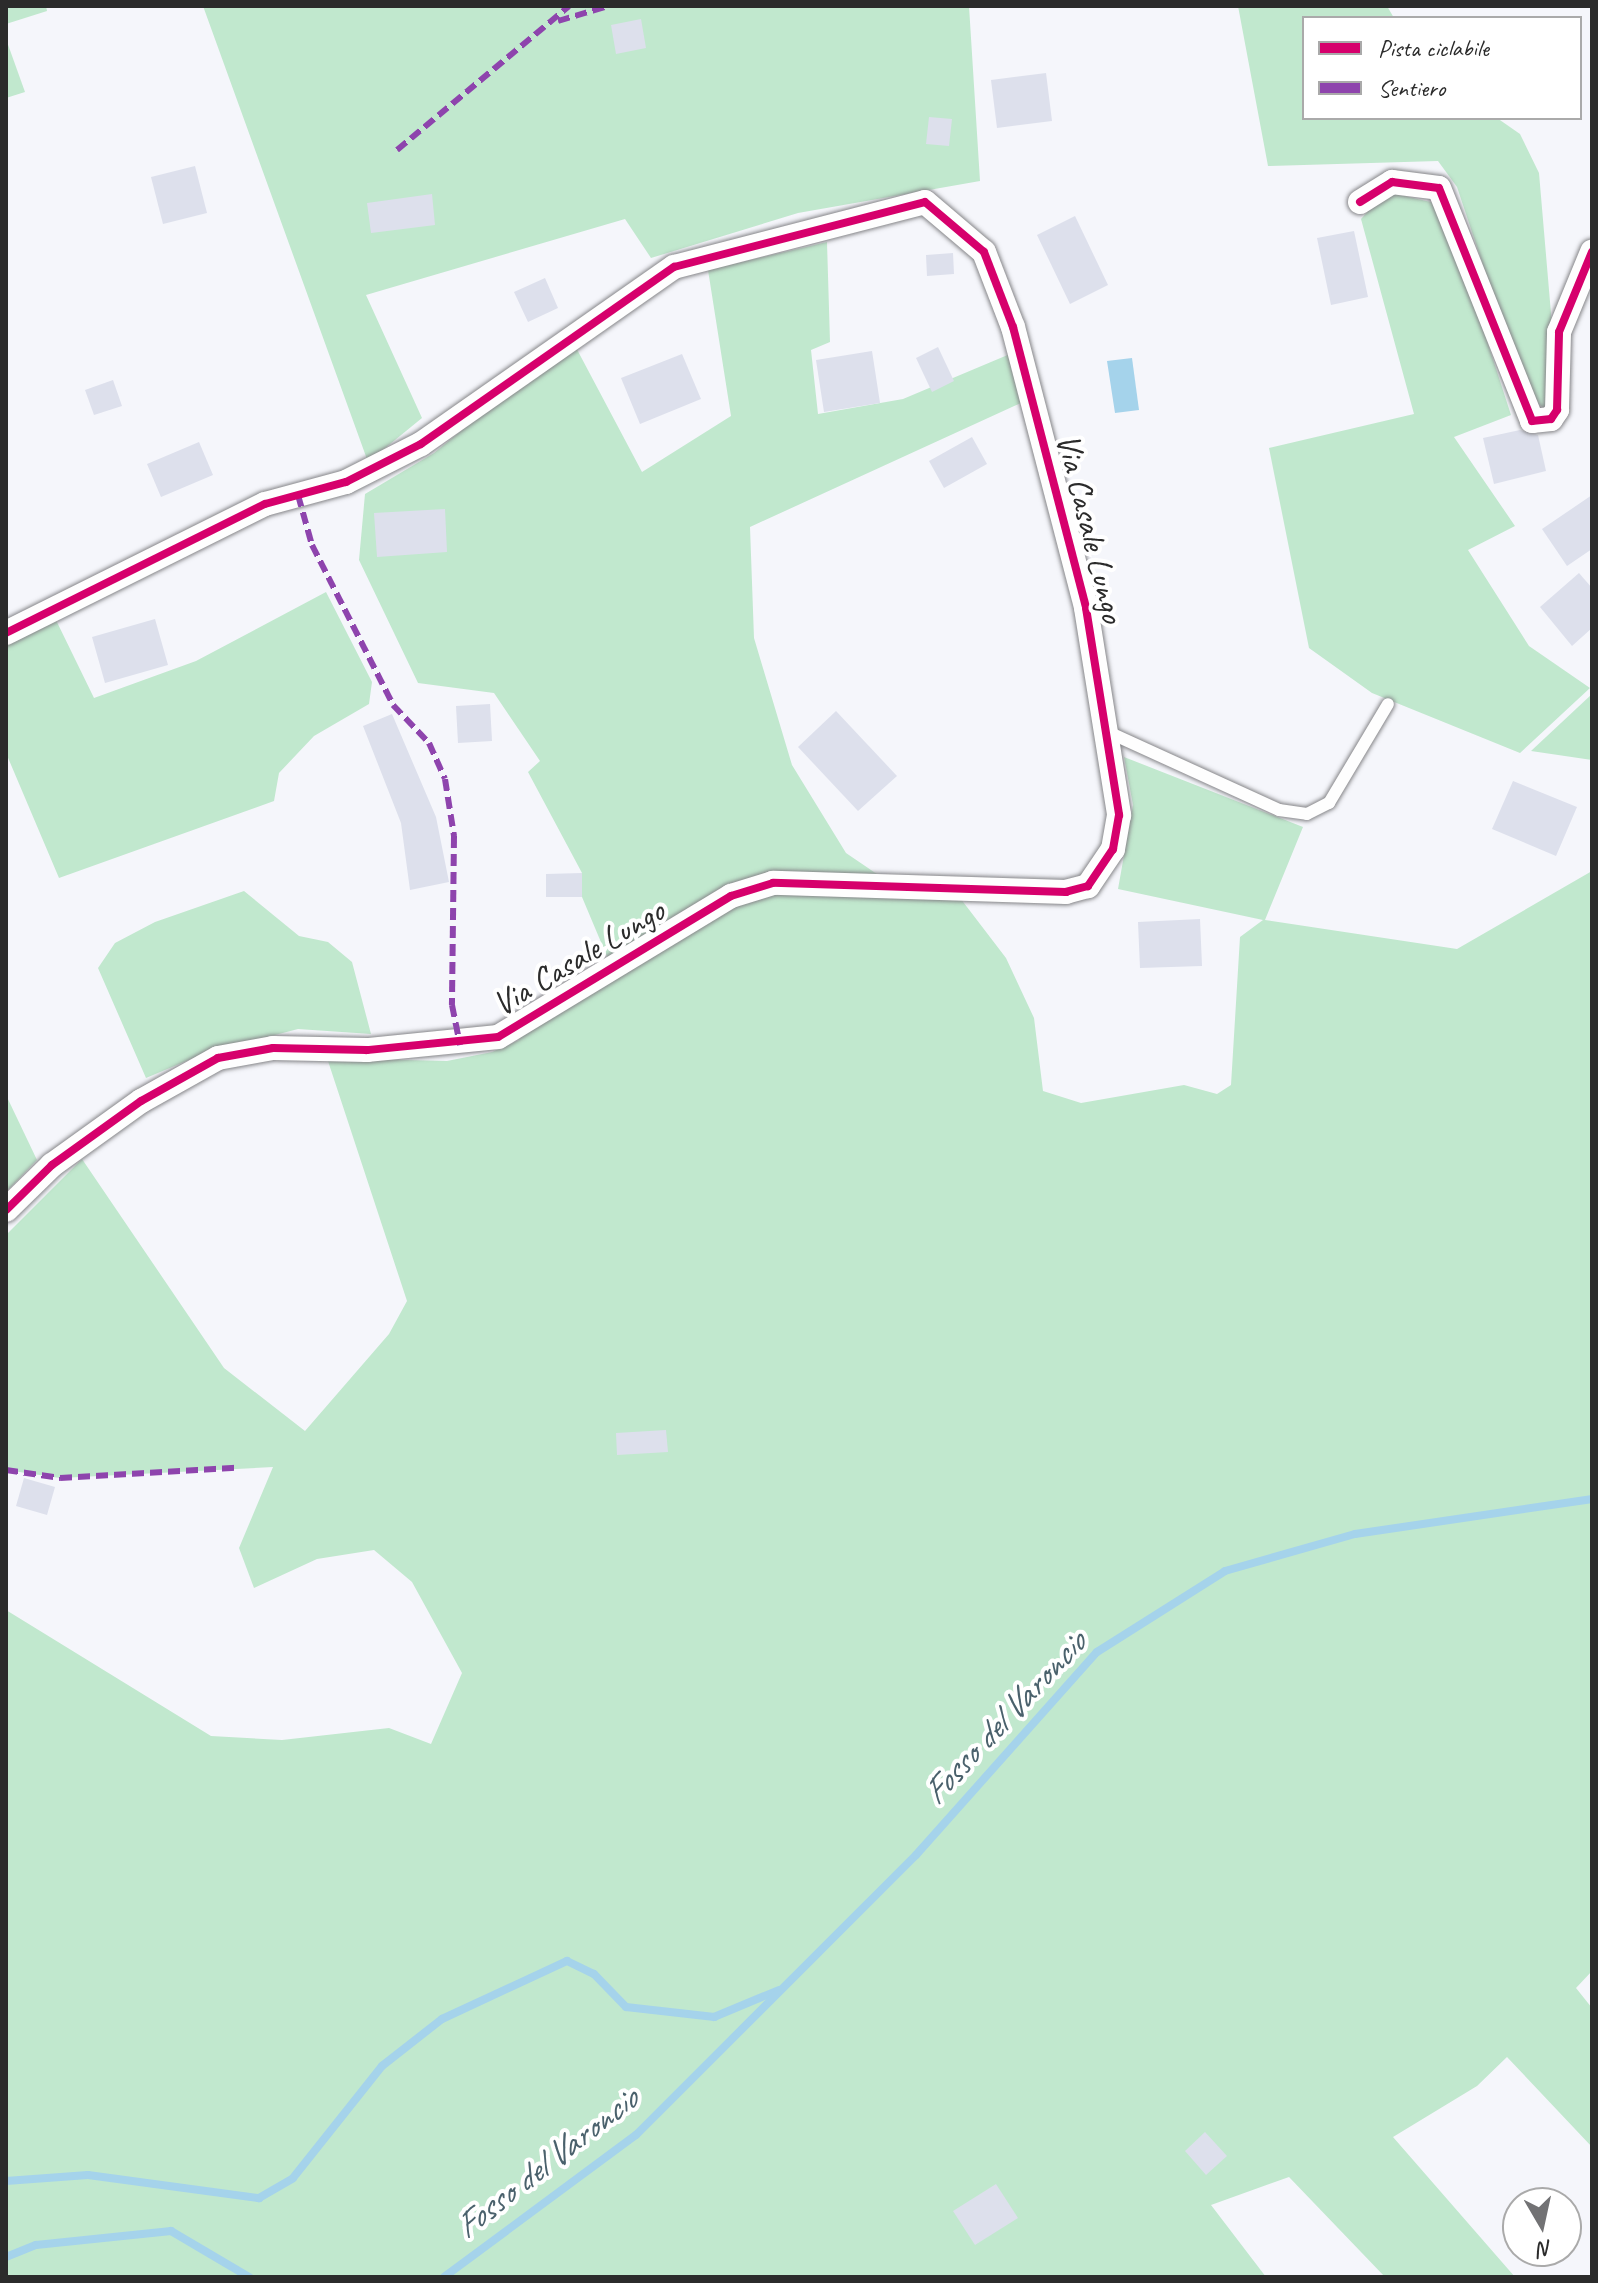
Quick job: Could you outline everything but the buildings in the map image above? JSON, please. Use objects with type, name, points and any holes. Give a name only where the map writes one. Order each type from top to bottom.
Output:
[{"type":"street","points":[[1360,202],[1392,182],[1439,188],[1532,421],[1551,419],[1557,410],[1559,332],[1592,252]]},
{"type":"street","name":"Via Casale Lungo","points":[[6,633],[265,504],[346,482],[421,444],[674,267],[925,202],[984,252],[1013,327],[1086,608],[1119,815],[1113,849],[1088,886],[773,883],[745,892],[498,1037],[367,1050],[273,1048],[218,1058],[141,1101],[6,1210]]},
{"type":"lane","points":[[1108,732],[1279,810],[1307,814],[1329,803],[1388,704]]},
{"type":"green space","points":[[6,6],[46,6],[47,11],[6,24]]},
{"type":"green space","points":[[203,6],[969,6],[980,181],[798,213],[651,258],[625,219],[366,295],[422,418],[368,462]]},
{"type":"green space","points":[[1238,6],[1387,6],[1393,16],[1302,16],[1302,120],[1500,120],[1520,134],[1539,173],[1552,325],[1546,409],[1527,397],[1457,187],[1438,161],[1268,166]]},
{"type":"green space","points":[[6,39],[25,92],[6,98]]},
{"type":"green space","points":[[1396,194],[1435,203],[1458,251],[1511,415],[1454,437],[1515,526],[1468,550],[1529,646],[1590,688],[1520,753],[1372,693],[1309,648],[1269,448],[1414,414],[1361,219],[1379,199]]},
{"type":"green space","points":[[827,242],[830,342],[811,350],[818,414],[903,399],[1010,354],[1021,403],[750,527],[754,638],[792,765],[846,853],[896,887],[954,890],[1006,958],[1034,1018],[1043,1091],[1081,1103],[1184,1085],[1217,1094],[1231,1085],[1240,937],[1263,920],[1118,889],[1133,805],[1124,757],[1303,827],[1265,920],[1457,949],[1592,871],[1592,1971],[1576,1988],[1592,2008],[1592,2147],[1507,2057],[1477,2086],[1393,2137],[1502,2262],[1502,2267],[1506,2267],[1515,2277],[1385,2277],[1289,2177],[1211,2205],[1266,2277],[6,2277],[6,1610],[211,1736],[282,1740],[389,1728],[431,1744],[462,1673],[412,1582],[374,1550],[317,1559],[254,1588],[239,1548],[273,1467],[60,1478],[6,1470],[6,1235],[82,1159],[224,1368],[305,1431],[389,1334],[407,1301],[327,1058],[447,1061],[492,1052],[519,1040],[524,1021],[611,966],[582,897],[582,873],[528,772],[540,761],[494,693],[418,683],[359,560],[365,494],[434,453],[572,340],[642,472],[731,416],[708,270]]},
{"type":"green space","points":[[326,592],[372,682],[369,704],[314,736],[279,773],[274,801],[59,878],[6,753],[6,639],[54,616],[94,698],[196,661]]},
{"type":"green space","points":[[1592,694],[1592,760],[1531,751]]},
{"type":"green space","points":[[244,891],[299,936],[328,942],[352,962],[371,1034],[298,1029],[203,1054],[146,1078],[98,968],[115,943],[155,922]]},
{"type":"green space","points":[[6,1095],[37,1160],[6,1192]]},
{"type":"water","points":[[1132,358],[1139,410],[1115,413],[1107,361]]},
{"type":"waterway","name":"Fosso del Varoncio","points":[[444,2277],[636,2135],[916,1855],[1097,1652],[1225,1571],[1355,1534],[1592,1499]]},
{"type":"waterway","name":"Fosso del Varoncio","points":[[6,2181],[88,2175],[259,2198],[293,2178],[382,2066],[442,2019],[567,1961],[594,1974],[626,2007],[714,2017],[779,1990]]},
{"type":"waterway","name":"Fosso del Varoncio","points":[[6,2257],[36,2245],[171,2231],[249,2277]]},
{"type":"marked path","points":[[397,150],[569,6]]},
{"type":"marked path","points":[[558,21],[608,6]]},
{"type":"marked path","points":[[298,495],[312,545],[393,705],[429,743],[445,779],[454,836],[452,1005],[460,1045]]},
{"type":"marked path","points":[[6,1470],[60,1478],[236,1468]]},
{"type":"cycle path","points":[[1360,202],[1392,182],[1439,188],[1532,421],[1551,419],[1557,410],[1559,332],[1592,252]]},
{"type":"cycle path","points":[[6,633],[265,504],[346,482],[421,444],[674,267],[925,202],[984,252],[1013,327],[1086,608],[1119,815],[1113,849],[1088,886],[1066,892],[773,883],[731,896],[498,1037],[367,1050],[273,1048],[218,1058],[141,1101],[52,1165],[6,1210]]}]
